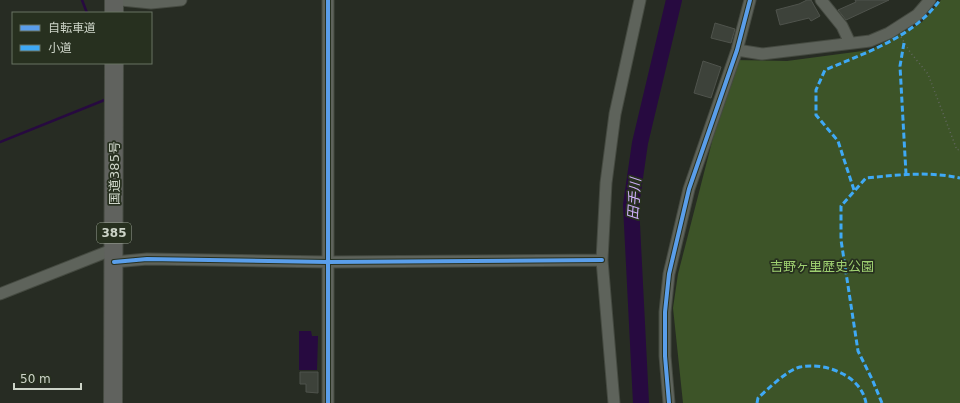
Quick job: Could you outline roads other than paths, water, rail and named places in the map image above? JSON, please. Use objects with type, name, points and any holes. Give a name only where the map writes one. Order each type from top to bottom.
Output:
[{"type":"highway","name":"国道385号","points":[[113,403],[114,64]]},
{"type":"street","points":[[114,6],[121,0],[152,3],[180,0]]},
{"type":"street","points":[[328,0],[328,403]]},
{"type":"street","points":[[614,403],[602,260],[606,183],[615,114],[640,0]]},
{"type":"street","points":[[669,403],[665,356],[665,312],[668,274],[689,189],[737,50],[750,0]]},
{"type":"street","points":[[821,0],[842,26],[850,43]]},
{"type":"street","points":[[737,50],[762,54],[870,41],[890,33],[917,15],[930,0]]},
{"type":"street","points":[[0,294],[114,256],[147,259],[328,262],[602,260]]},
{"type":"waterway","points":[[82,0],[87,12]]},
{"type":"waterway","name":"田手川","points":[[641,403],[631,205],[640,143],[674,0]]},
{"type":"waterway","points":[[0,142],[107,99]]},
{"type":"park label","name":"吉野ヶ里歴史公園","points":[[822,266]]}]
